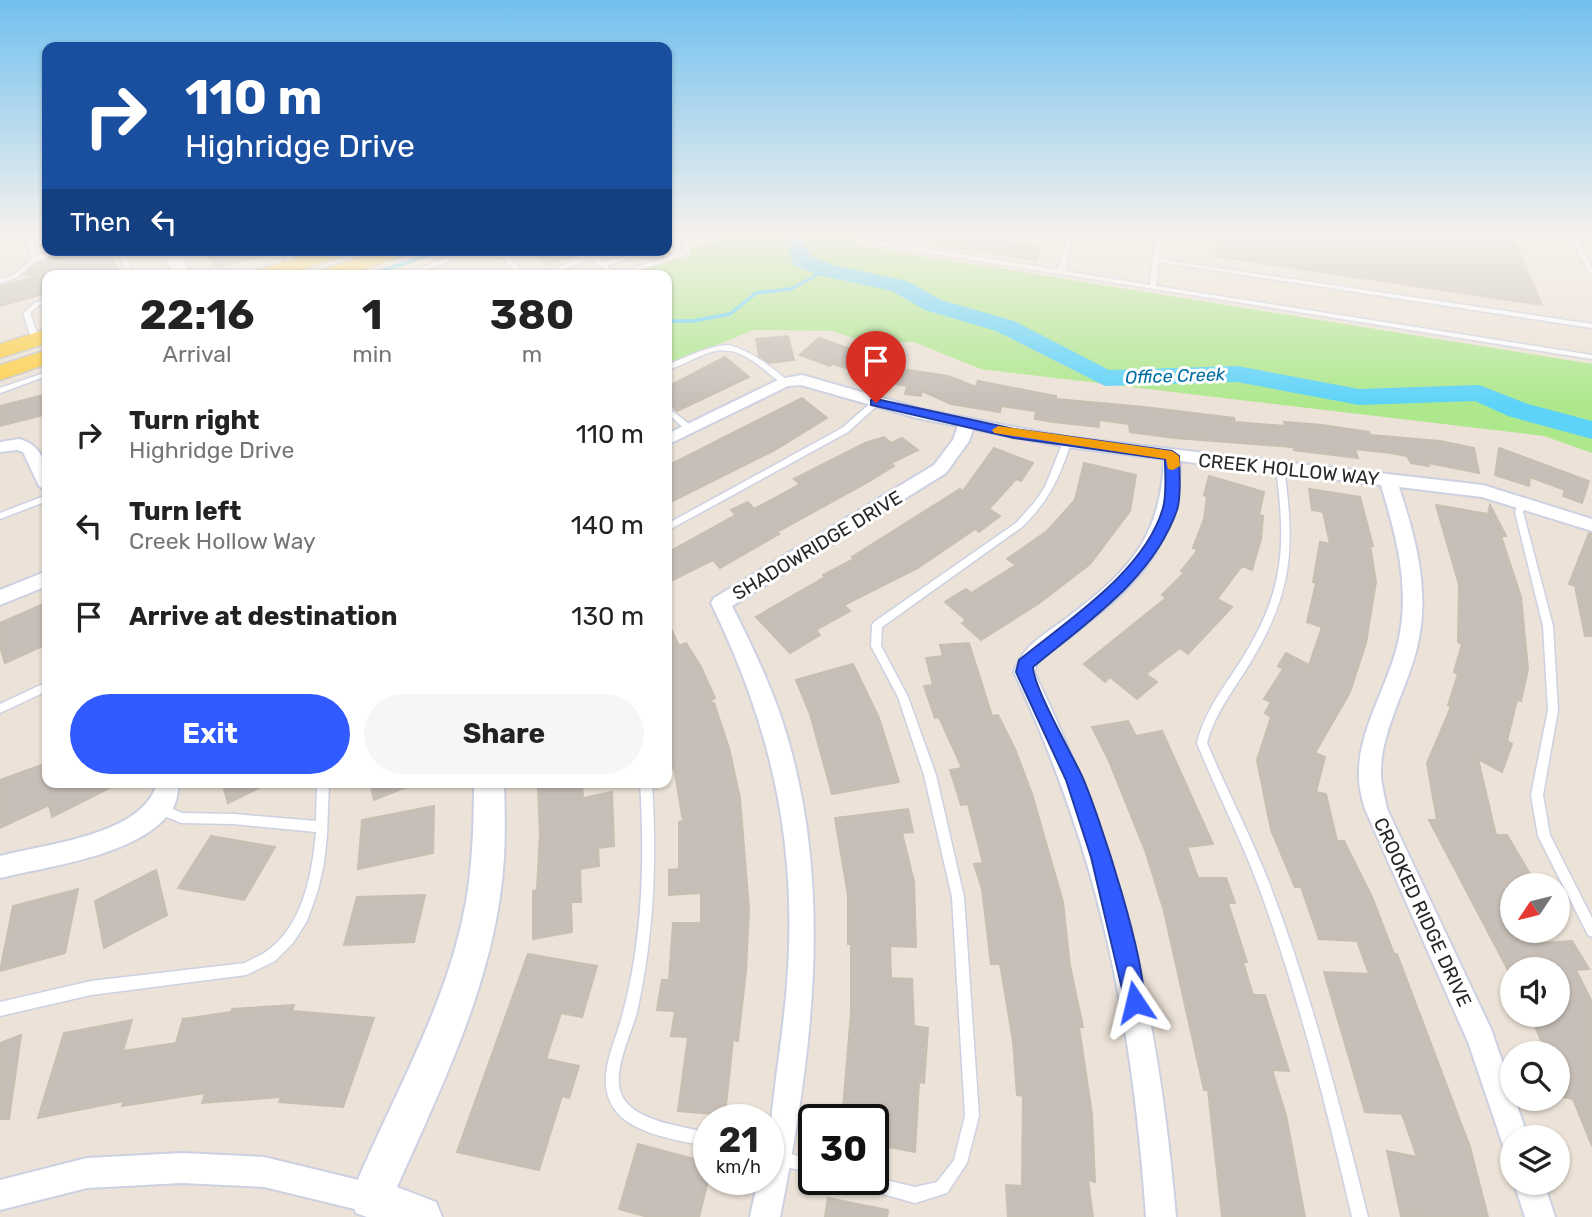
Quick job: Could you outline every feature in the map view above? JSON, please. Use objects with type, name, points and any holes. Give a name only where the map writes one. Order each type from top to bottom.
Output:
[{"type":"main road","points":[[0,351],[42,344]]},
{"type":"main road","points":[[0,373],[42,345]]},
{"type":"street","name":"CREEK HOLLOW WAY","points":[[785,382],[802,380],[876,403],[966,425],[1067,442],[1483,491],[1523,501],[1592,525]]},
{"type":"street","points":[[672,438],[785,382]]},
{"type":"street","name":"SHADOWRIDGE DRIVE","points":[[782,1104],[797,1023],[803,936],[795,824],[779,745],[763,697],[721,603],[940,469],[961,441],[966,425]]},
{"type":"street","points":[[0,447],[19,444],[34,454],[42,474]]},
{"type":"street","points":[[1161,1217],[1143,1052],[1123,941],[1101,857],[1075,780],[1024,672],[1029,658],[1108,596],[1148,555],[1171,507],[1172,456]]},
{"type":"street","name":"CROOKED RIDGE DRIVE","points":[[1388,480],[1409,547],[1412,622],[1401,672],[1376,742],[1369,775],[1376,809],[1481,1039],[1510,1125]]},
{"type":"street","points":[[0,598],[42,580]]},
{"type":"street","points":[[0,867],[126,834],[147,823],[161,809],[169,788]]},
{"type":"street","points":[[371,1198],[450,1022],[465,975],[489,859],[489,788]]},
{"type":"street","points":[[0,1195],[87,1172],[182,1168],[264,1172],[371,1198],[421,1217]]},
{"type":"street","name":"SHADOWRIDGE DRIVE","points":[[765,1217],[768,1195]]},
{"type":"street","points":[[1533,1195],[1540,1217]]},
{"type":"lane","points":[[1183,291],[1592,357]]},
{"type":"lane","points":[[1359,291],[1592,326]]},
{"type":"lane","points":[[42,302],[26,313],[42,342]]},
{"type":"lane","points":[[672,366],[726,345],[739,348],[785,382]]},
{"type":"lane","points":[[0,391],[42,376]]},
{"type":"lane","points":[[672,525],[845,430],[876,403]]},
{"type":"lane","points":[[672,413],[690,429]]},
{"type":"lane","points":[[889,1188],[915,1195],[942,1188],[960,1163],[972,1116],[958,897],[930,775],[903,697],[876,646],[877,625],[1019,525],[1036,509],[1053,487],[1067,442]]},
{"type":"lane","points":[[1280,468],[1288,521],[1283,579],[1263,635],[1206,724],[1202,743],[1263,882],[1294,970],[1314,1033],[1360,1217]]},
{"type":"lane","points":[[0,516],[42,500]]},
{"type":"lane","points":[[1523,501],[1519,512],[1548,626],[1553,710],[1537,795],[1539,808],[1544,836],[1592,931]]},
{"type":"lane","points":[[0,709],[42,688]]},
{"type":"lane","points":[[0,1009],[90,988],[257,966],[280,951],[297,927],[316,872],[322,827],[323,788]]},
{"type":"lane","points":[[646,788],[648,831],[645,914],[637,984],[614,1072],[613,1089],[627,1114],[645,1123],[693,1136]]},
{"type":"lane","points":[[161,809],[181,818],[234,819],[322,827]]},
{"type":"green space","points":[[672,291],[1138,291],[1592,364],[1592,453],[1544,436],[981,369],[914,342],[868,343],[832,331],[754,330],[672,363]]},
{"type":"building","points":[[0,291],[42,291],[42,294],[0,306]]},
{"type":"building","points":[[1447,291],[1536,291],[1542,305]]},
{"type":"building","points":[[788,336],[794,360],[769,363],[759,356],[756,339]]},
{"type":"building","points":[[819,338],[892,363],[889,367],[948,376],[976,387],[978,381],[1056,396],[1056,399],[1234,418],[1235,422],[1286,426],[1284,422],[1322,425],[1369,432],[1370,435],[1440,441],[1474,448],[1479,473],[1428,463],[1429,466],[1411,463],[1407,456],[1391,453],[1355,449],[1358,458],[1294,450],[1293,447],[1175,438],[1130,432],[1129,424],[1099,420],[1099,427],[1053,422],[1035,419],[1036,411],[1001,406],[1000,412],[951,404],[922,391],[921,396],[905,394],[907,386],[863,378],[866,374],[832,364],[830,366],[800,355]]},
{"type":"building","points":[[725,357],[749,377],[677,411],[672,406],[672,384]]},
{"type":"building","points":[[42,395],[42,415],[0,426],[0,406]]},
{"type":"building","points":[[802,398],[827,418],[773,451],[672,502],[672,463]]},
{"type":"building","points":[[884,437],[891,443],[902,438],[918,450],[891,463],[894,466],[777,532],[779,534],[720,568],[713,560],[672,580],[672,550],[736,515],[731,510],[748,502],[754,509],[800,484],[794,479],[865,443]]},
{"type":"building","points":[[994,448],[1033,463],[1021,481],[1016,479],[989,509],[1000,516],[979,532],[975,529],[918,568],[844,605],[850,611],[816,630],[820,635],[790,653],[756,617],[854,559],[852,557],[960,489],[963,491]]},
{"type":"building","points":[[1499,448],[1589,481],[1582,503],[1563,496],[1565,490],[1530,477],[1529,486],[1495,475]]},
{"type":"building","points":[[1084,463],[1136,475],[1130,511],[1090,564],[1038,604],[981,640],[962,623],[966,620],[945,602],[966,589],[971,593],[1016,565],[1007,559],[1047,531],[1075,500]]},
{"type":"building","points":[[1209,476],[1264,492],[1259,515],[1263,516],[1261,539],[1252,570],[1242,566],[1217,599],[1232,607],[1188,654],[1180,648],[1146,674],[1157,682],[1137,699],[1110,677],[1105,682],[1084,664],[1166,598],[1162,595],[1184,573],[1181,571],[1198,550],[1193,548],[1204,519],[1207,497],[1204,495]]},
{"type":"building","points":[[1309,489],[1360,497],[1373,546],[1370,545],[1376,582],[1366,643],[1350,692],[1315,753],[1325,757],[1316,792],[1326,794],[1337,841],[1344,841],[1372,897],[1394,954],[1397,954],[1470,1147],[1488,1217],[1401,1216],[1387,1151],[1417,1157],[1402,1114],[1365,1112],[1324,972],[1369,974],[1357,941],[1319,939],[1301,887],[1295,887],[1271,830],[1257,760],[1271,717],[1265,713],[1271,702],[1264,699],[1283,669],[1278,666],[1286,653],[1309,665],[1322,627],[1307,622],[1316,583],[1313,582],[1320,542],[1330,544],[1323,512],[1312,510]]},
{"type":"building","points":[[1436,505],[1488,514],[1490,505],[1506,536],[1501,536],[1521,597],[1528,669],[1521,701],[1517,700],[1507,741],[1512,744],[1502,772],[1478,759],[1496,835],[1507,835],[1529,873],[1500,873],[1500,943],[1572,941],[1589,969],[1576,970],[1592,1002],[1592,1146],[1573,1099],[1570,1098],[1570,1041],[1541,1041],[1535,1027],[1570,1027],[1570,957],[1501,957],[1429,820],[1437,820],[1427,763],[1451,707],[1448,705],[1458,674],[1454,672],[1462,644],[1458,642],[1459,585]]},
{"type":"building","points":[[1589,533],[1592,533],[1592,636],[1585,636],[1575,586],[1569,584]]},
{"type":"building","points":[[42,604],[42,646],[5,663],[0,647],[0,623]]},
{"type":"building","points":[[672,631],[679,646],[686,643],[701,667],[715,698],[707,703],[714,703],[729,748],[740,798],[749,909],[746,971],[738,1041],[733,1040],[726,1104],[693,1104],[693,1112],[678,1111],[688,1037],[671,1036],[675,1011],[657,1010],[662,980],[669,980],[673,923],[701,923],[701,893],[669,895],[669,870],[679,869],[679,822],[683,821],[674,767],[672,768]]},
{"type":"building","points":[[969,643],[992,716],[998,715],[1015,749],[1032,794],[1063,902],[1070,966],[1083,1027],[1079,1027],[1092,1114],[1095,1182],[1088,1180],[1093,1217],[1008,1217],[1006,1185],[1022,1186],[1023,1096],[1017,1095],[1013,1041],[1000,964],[991,964],[982,889],[974,864],[983,863],[968,804],[961,805],[950,770],[962,768],[939,717],[935,718],[924,686],[933,685],[926,658],[943,656],[940,645]]},
{"type":"building","points":[[853,664],[879,718],[899,782],[832,794],[810,714],[796,680]]},
{"type":"building","points":[[1128,721],[1136,736],[1162,731],[1213,844],[1187,847],[1198,878],[1226,878],[1235,903],[1228,903],[1247,962],[1243,962],[1253,995],[1265,995],[1289,1071],[1272,1070],[1286,1115],[1305,1217],[1222,1217],[1208,1090],[1204,1090],[1164,911],[1145,850],[1109,761],[1092,727]]},
{"type":"building","points":[[42,765],[42,788],[109,788],[52,817],[49,805],[0,828],[0,780]]},
{"type":"building","points":[[224,788],[259,788],[228,803]]},
{"type":"building","points":[[371,788],[404,788],[374,800]]},
{"type":"building","points":[[538,788],[582,788],[583,798],[612,792],[614,846],[598,848],[599,866],[580,869],[581,902],[571,902],[572,932],[533,939],[533,891],[537,890],[540,833]]},
{"type":"building","points":[[434,806],[433,853],[358,869],[362,820]]},
{"type":"building","points":[[908,809],[913,832],[902,833],[914,882],[916,947],[890,946],[891,978],[912,979],[914,1026],[928,1028],[924,1083],[919,1082],[915,1152],[889,1147],[889,1104],[843,1104],[851,1013],[851,944],[848,944],[848,895],[835,818]]},
{"type":"building","points":[[211,836],[275,847],[244,900],[178,888]]},
{"type":"building","points":[[156,870],[167,915],[104,948],[95,901]]},
{"type":"building","points":[[78,889],[65,953],[0,971],[13,906]]},
{"type":"building","points":[[425,895],[414,942],[344,945],[357,897]]},
{"type":"building","points":[[528,954],[597,966],[582,1017],[561,1013],[546,1059],[579,1066],[569,1098],[562,1096],[539,1170],[457,1152]]},
{"type":"building","points":[[294,1005],[292,1011],[374,1018],[343,1107],[279,1102],[281,1097],[202,1103],[205,1093],[122,1106],[124,1101],[38,1118],[64,1033],[132,1020],[123,1051],[176,1043],[183,1019],[231,1012],[232,1009]]},
{"type":"building","points":[[21,1035],[9,1119],[0,1119],[0,1043]]},
{"type":"building","points":[[638,1144],[693,1159],[693,1195],[704,1195],[699,1217],[648,1217],[619,1209]]},
{"type":"building","points":[[828,1198],[888,1210],[887,1217],[825,1217]]},
{"type":"waterway","points":[[672,321],[693,321],[730,314],[756,293],[775,291]]},
{"type":"waterway","name":"Office Creek","points":[[908,291],[933,305],[1005,326],[1105,378],[1237,374],[1359,397],[1479,393],[1518,410],[1592,430]]},
{"type":"slow traffic","points":[[998,430],[1172,456],[1173,466]]},
{"type":"route","points":[[876,403],[966,425],[1172,456],[1171,507],[1148,555],[1108,596],[1029,658],[1024,672],[1075,780],[1101,857],[1126,953],[1135,1002]]}]
